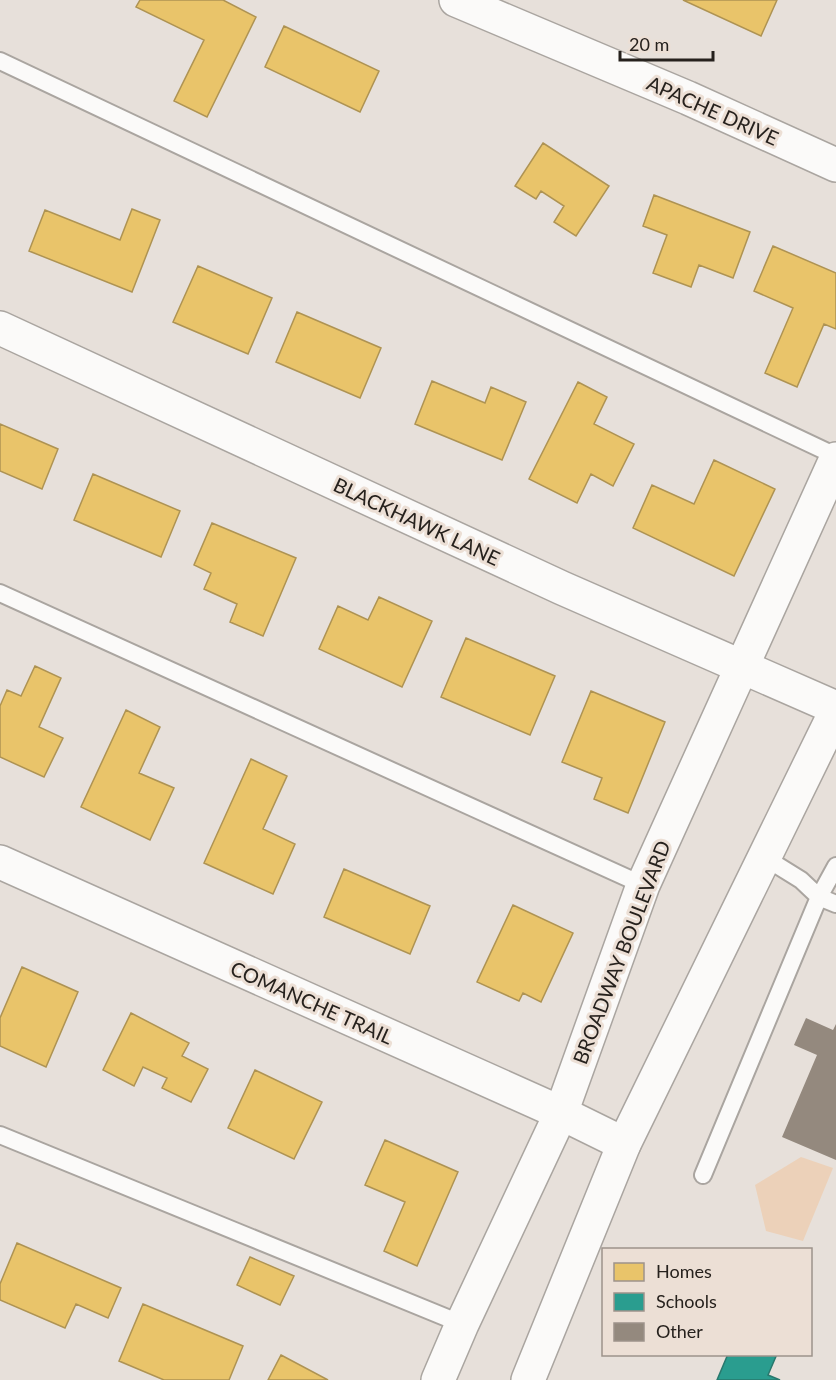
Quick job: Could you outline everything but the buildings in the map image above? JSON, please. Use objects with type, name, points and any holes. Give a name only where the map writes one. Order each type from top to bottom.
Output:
[{"type":"street","name":"APACHE DRIVE","points":[[456,0],[687,98],[836,165]]},
{"type":"street","name":"BLACKHAWK LANE","points":[[0,328],[562,588],[836,709]]},
{"type":"street","name":"BROADWAY BOULEVARD","points":[[438,1380],[561,1113],[643,885],[836,457]]},
{"type":"street","points":[[528,1380],[624,1144],[836,709]]},
{"type":"street","name":"COMANCHE TRAIL","points":[[0,862],[561,1113],[624,1144]]},
{"type":"lane","points":[[0,61],[836,457]]},
{"type":"lane","points":[[0,593],[643,885]]},
{"type":"lane","points":[[764,857],[801,880],[819,897],[836,904]]},
{"type":"lane","points":[[703,1175],[819,897],[836,866]]},
{"type":"lane","points":[[0,1135],[462,1324]]},
{"type":"shaded area","points":[[801,1157],[833,1168],[803,1241],[766,1231],[755,1185]]}]
